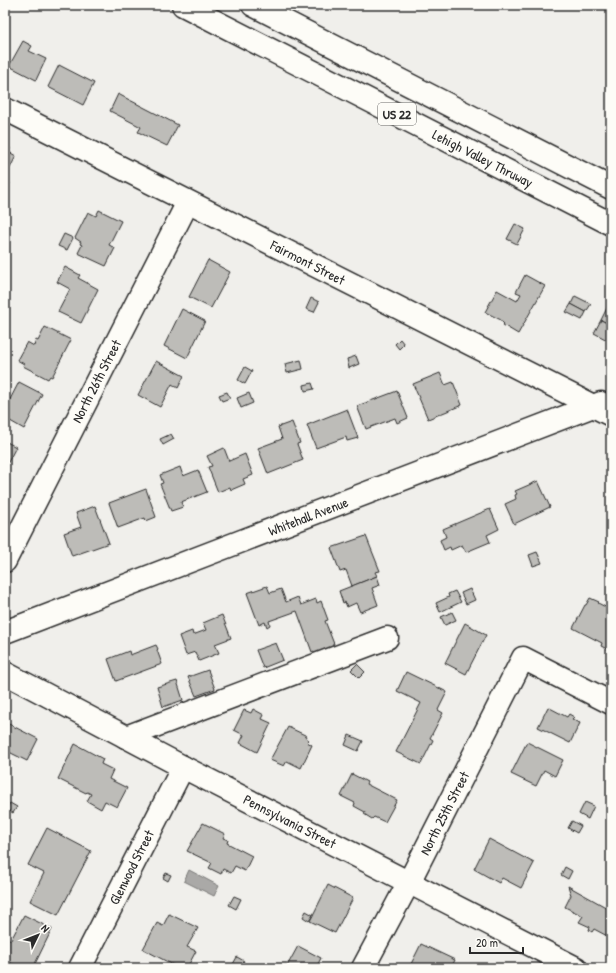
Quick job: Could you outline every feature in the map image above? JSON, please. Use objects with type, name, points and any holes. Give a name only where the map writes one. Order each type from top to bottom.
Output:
[{"type":"main road","name":"Lehigh Valley Thruway","points":[[184,5],[611,224]]},
{"type":"main road","name":"US 22","points":[[253,5],[611,188]]},
{"type":"main road","name":"Fairmont Street","points":[[5,109],[188,202],[605,407]]},
{"type":"main road","name":"North 26th Street","points":[[5,560],[188,202]]},
{"type":"main road","name":"Whitehall Avenue","points":[[5,632],[605,407]]},
{"type":"main road","points":[[126,737],[387,638]]},
{"type":"main road","name":"North 25th Street","points":[[363,968],[524,658],[611,702]]},
{"type":"main road","name":"Pennsylvania Street","points":[[5,673],[126,737],[576,968]]},
{"type":"main road","name":"Glenwood Street","points":[[80,968],[183,766]]},
{"type":"shaded area","points":[[189,870],[219,886],[214,896],[184,881]]},
{"type":"building","points":[[23,41],[32,46],[29,51],[46,59],[36,80],[9,66]]},
{"type":"building","points":[[59,65],[94,83],[83,105],[48,87]]},
{"type":"building","points":[[118,94],[178,125],[167,146],[138,132],[141,127],[110,111]]},
{"type":"building","points":[[5,146],[10,148],[9,152],[16,156],[10,168],[5,166]]},
{"type":"building","points":[[5,181],[10,183],[5,194]]},
{"type":"building","points":[[99,210],[121,221],[109,245],[115,248],[106,266],[78,253],[82,245],[80,244],[81,242],[75,238],[88,212],[96,216]]},
{"type":"building","points":[[515,224],[525,229],[517,244],[507,239]]},
{"type":"building","points":[[64,234],[73,238],[67,250],[58,246]]},
{"type":"building","points":[[208,260],[230,272],[211,308],[189,297]]},
{"type":"building","points":[[65,267],[80,275],[78,278],[98,289],[81,323],[58,312],[70,289],[57,282]]},
{"type":"building","points":[[525,275],[545,286],[518,334],[503,325],[504,324],[501,320],[485,312],[497,290],[517,301],[521,294],[516,292]]},
{"type":"building","points":[[575,296],[591,304],[586,312],[571,304]]},
{"type":"building","points":[[311,298],[319,302],[314,312],[306,309]]},
{"type":"building","points":[[571,304],[586,312],[582,320],[566,312]]},
{"type":"building","points":[[608,306],[611,308],[611,325],[601,320]]},
{"type":"building","points":[[182,309],[205,321],[187,358],[164,346]]},
{"type":"building","points":[[601,320],[611,325],[611,342],[594,333]]},
{"type":"building","points":[[45,327],[71,340],[52,377],[50,376],[48,379],[23,366],[24,364],[17,360],[27,342],[34,346],[36,340],[38,341]]},
{"type":"building","points":[[400,339],[404,344],[399,349],[395,344]]},
{"type":"building","points":[[356,356],[359,364],[349,368],[347,359]]},
{"type":"building","points":[[301,360],[303,369],[287,373],[285,364]]},
{"type":"building","points":[[156,361],[184,376],[178,388],[172,384],[160,407],[138,395]]},
{"type":"building","points":[[245,367],[252,371],[245,384],[238,380]]},
{"type":"building","points":[[440,373],[445,385],[453,382],[462,405],[428,419],[413,384]]},
{"type":"building","points":[[19,382],[42,394],[24,429],[5,418],[5,409]]},
{"type":"building","points":[[312,383],[314,389],[305,391],[304,385]]},
{"type":"building","points":[[397,391],[408,418],[397,423],[395,418],[366,429],[357,406]]},
{"type":"building","points":[[227,392],[230,398],[222,401],[219,395]]},
{"type":"building","points":[[249,393],[253,403],[241,408],[237,398]]},
{"type":"building","points":[[347,409],[358,438],[347,441],[346,437],[316,448],[307,425]]},
{"type":"building","points":[[292,422],[300,443],[297,444],[303,460],[268,474],[258,448],[282,439],[278,427]]},
{"type":"building","points":[[171,434],[174,439],[163,445],[160,439]]},
{"type":"building","points":[[5,441],[16,447],[5,468]]},
{"type":"building","points":[[224,448],[229,461],[245,454],[253,475],[243,479],[245,484],[231,490],[230,487],[218,492],[208,467],[212,466],[207,456]]},
{"type":"building","points":[[180,467],[183,476],[198,470],[207,492],[181,502],[183,507],[171,511],[160,484],[163,483],[160,475]]},
{"type":"building","points":[[538,481],[550,507],[514,524],[505,504],[516,499],[515,495],[517,494],[515,491]]},
{"type":"building","points":[[146,489],[156,517],[146,521],[145,518],[118,528],[109,503]]},
{"type":"building","points":[[95,506],[109,543],[72,556],[64,533],[81,527],[76,513]]},
{"type":"building","points":[[490,509],[499,529],[487,535],[490,542],[466,552],[462,545],[451,550],[450,547],[444,550],[440,540],[446,537],[443,529]]},
{"type":"building","points":[[366,536],[380,571],[375,572],[377,576],[352,586],[346,570],[340,572],[331,548]]},
{"type":"building","points":[[537,552],[542,563],[533,566],[529,555]]},
{"type":"building","points":[[377,576],[380,585],[372,588],[378,605],[360,612],[356,603],[347,607],[345,602],[343,603],[339,591]]},
{"type":"building","points":[[267,586],[270,593],[281,589],[286,602],[298,597],[301,605],[316,599],[317,603],[321,601],[328,620],[325,621],[334,644],[334,649],[316,655],[314,651],[312,652],[297,611],[269,621],[270,625],[267,627],[265,622],[259,625],[247,593]]},
{"type":"building","points":[[470,589],[475,600],[466,604],[461,593]]},
{"type":"building","points":[[455,591],[461,602],[440,612],[436,603],[449,597],[448,594]]},
{"type":"building","points":[[590,598],[611,610],[611,651],[601,646],[602,643],[573,628]]},
{"type":"building","points":[[452,612],[456,620],[445,625],[441,617]]},
{"type":"building","points":[[222,615],[231,638],[215,644],[219,653],[199,661],[195,652],[186,655],[179,636],[192,631],[193,635],[206,630],[203,623]]},
{"type":"building","points":[[465,623],[486,635],[466,674],[445,663]]},
{"type":"building","points":[[276,643],[283,660],[263,668],[256,650]]},
{"type":"building","points":[[156,645],[162,664],[116,681],[108,659],[129,651],[130,655]]},
{"type":"building","points":[[357,664],[365,672],[359,678],[351,670]]},
{"type":"building","points":[[208,670],[215,689],[196,696],[188,677]]},
{"type":"building","points":[[406,672],[447,692],[438,710],[443,713],[430,738],[433,740],[421,764],[396,752],[421,703],[397,691]]},
{"type":"building","points":[[177,681],[183,700],[163,707],[157,687]]},
{"type":"building","points":[[548,707],[567,717],[569,714],[574,717],[572,719],[580,723],[570,743],[538,727]]},
{"type":"building","points":[[253,709],[264,715],[262,719],[271,723],[257,752],[240,743],[244,735],[234,730],[244,710],[251,713]]},
{"type":"building","points":[[5,722],[38,739],[27,761],[9,752],[5,759]]},
{"type":"building","points":[[288,727],[307,736],[306,738],[309,740],[307,742],[312,745],[301,768],[287,761],[284,766],[270,760]]},
{"type":"building","points":[[349,735],[363,741],[358,751],[345,745]]},
{"type":"building","points":[[527,742],[563,760],[555,776],[544,770],[536,786],[511,774]]},
{"type":"building","points":[[75,744],[103,759],[101,764],[113,770],[109,779],[127,788],[117,807],[105,801],[101,809],[87,801],[91,794],[58,779]]},
{"type":"building","points":[[352,774],[367,782],[366,784],[397,800],[385,822],[374,817],[372,819],[364,814],[365,812],[354,806],[355,803],[341,796]]},
{"type":"building","points":[[585,802],[594,806],[588,819],[579,814]]},
{"type":"building","points":[[10,803],[17,807],[13,813],[6,809]]},
{"type":"building","points":[[572,821],[581,826],[577,833],[568,828]]},
{"type":"building","points":[[203,823],[225,834],[223,838],[228,840],[227,843],[252,856],[245,871],[235,866],[231,873],[223,869],[221,874],[209,868],[212,863],[187,851]]},
{"type":"building","points":[[47,828],[91,851],[58,915],[30,901],[44,873],[28,865]]},
{"type":"building","points":[[489,839],[534,863],[521,888],[502,878],[499,883],[474,869]]},
{"type":"building","points":[[565,867],[572,871],[568,879],[561,875]]},
{"type":"building","points":[[166,873],[171,875],[168,881],[163,878]]},
{"type":"building","points":[[328,885],[353,898],[335,933],[310,921]]},
{"type":"building","points":[[568,886],[611,910],[611,938],[594,929],[592,932],[589,930],[590,927],[579,922],[583,916],[565,907],[571,895]]},
{"type":"building","points":[[234,896],[241,899],[236,909],[229,905]]},
{"type":"building","points":[[306,911],[313,915],[309,921],[303,917]]},
{"type":"building","points":[[169,914],[198,928],[187,947],[196,951],[187,968],[179,968],[143,949],[157,923],[163,926]]},
{"type":"building","points":[[24,915],[52,929],[33,968],[21,968],[5,960],[5,937],[11,940]]},
{"type":"building","points":[[421,944],[455,960],[451,968],[419,968],[411,964]]},
{"type":"building","points":[[298,946],[321,958],[316,968],[286,968]]},
{"type":"building","points":[[237,957],[244,961],[240,968],[232,966]]}]
